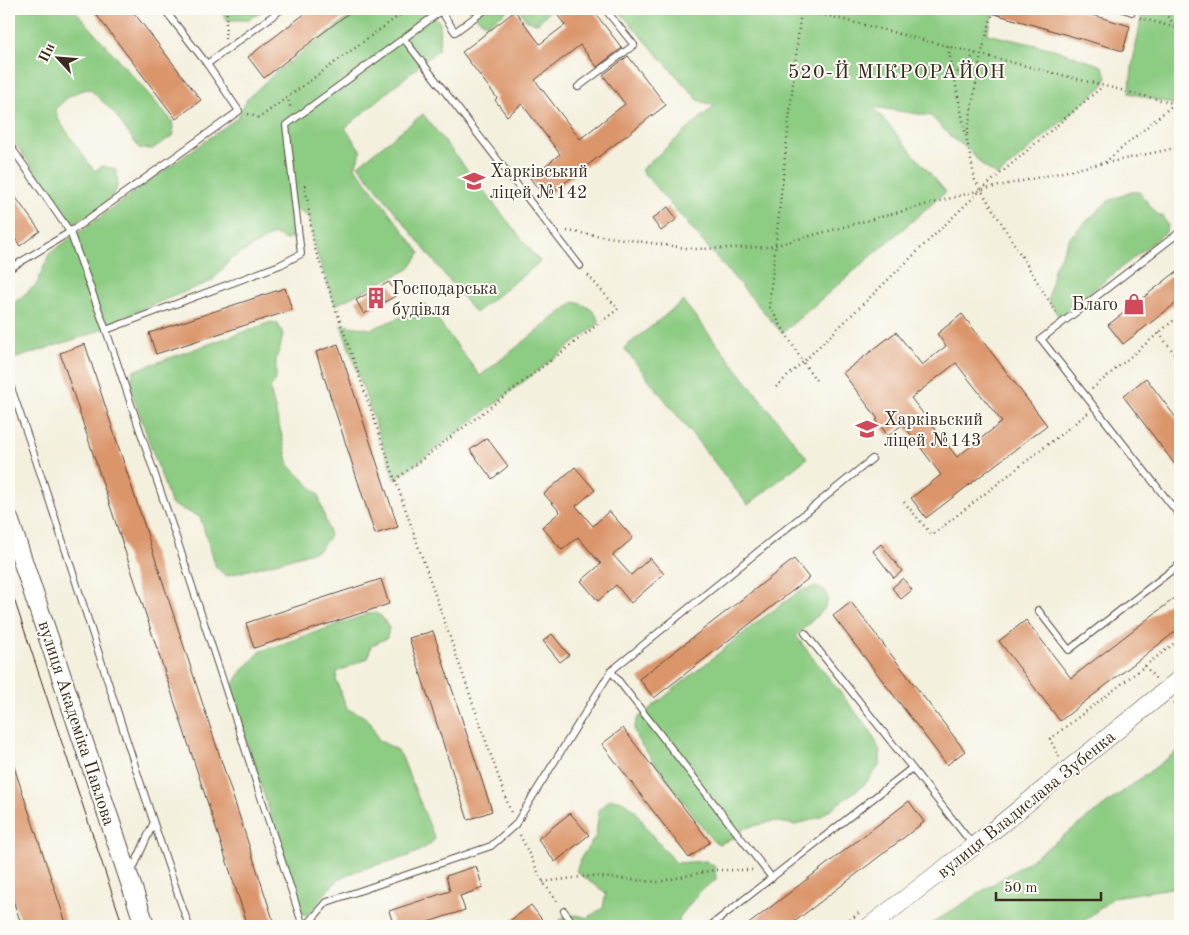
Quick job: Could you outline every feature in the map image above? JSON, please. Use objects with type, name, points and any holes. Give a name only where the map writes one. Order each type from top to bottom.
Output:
[{"type":"main road","name":"вулиця Академіка Павлова","points":[[9,520],[145,926]]},
{"type":"street","name":"вулиця Владислава Зубенка","points":[[870,926],[974,846],[1180,679]]},
{"type":"lane","points":[[9,269],[70,232],[239,111],[207,64],[164,9]]},
{"type":"lane","points":[[207,64],[282,9]]},
{"type":"lane","points":[[106,330],[280,265],[301,254],[286,125],[441,11],[455,32],[486,9]]},
{"type":"lane","points":[[578,88],[634,45],[605,9]]},
{"type":"lane","points":[[1123,9],[1132,12]]},
{"type":"lane","points":[[404,38],[580,266]]},
{"type":"lane","points":[[9,144],[70,232],[106,330],[305,926],[328,902],[491,846],[515,825],[611,671],[872,459]]},
{"type":"lane","points":[[1180,232],[1041,339],[1180,516]]},
{"type":"lane","points":[[9,382],[39,467],[153,824],[189,926]]},
{"type":"lane","points":[[1038,610],[1069,650],[1180,564]]},
{"type":"lane","points":[[805,634],[974,846]]},
{"type":"lane","points":[[611,671],[772,878]]},
{"type":"lane","points":[[710,926],[912,768]]},
{"type":"lane","points":[[128,879],[153,824]]},
{"type":"lane","points":[[564,911],[575,926]]},
{"type":"path","points":[[225,51],[227,9]]},
{"type":"path","points":[[260,118],[287,96],[408,9]]},
{"type":"path","points":[[816,380],[769,306],[801,9],[1180,105]]},
{"type":"path","points":[[966,137],[982,55],[994,9]]},
{"type":"path","points":[[1161,9],[1180,29]]},
{"type":"path","points":[[948,47],[975,180],[1062,323]]},
{"type":"path","points":[[954,76],[976,54]]},
{"type":"path","points":[[776,386],[804,362],[981,190],[1103,86]]},
{"type":"path","points":[[287,96],[294,119]]},
{"type":"path","points":[[1104,163],[1180,99]]},
{"type":"path","points":[[552,229],[693,250],[769,246],[981,190],[1180,147]]},
{"type":"path","points":[[303,178],[314,246],[515,825],[543,882],[564,911]]},
{"type":"path","points":[[395,480],[618,309],[580,266]]},
{"type":"path","points":[[1085,395],[1180,315]]},
{"type":"path","points":[[1159,333],[1180,362]]},
{"type":"path","points":[[904,502],[932,535],[1095,408]]},
{"type":"path","points":[[1060,758],[1050,739],[1180,639]]},
{"type":"path","points":[[1145,666],[1157,681]]},
{"type":"path","points":[[1172,701],[1180,708]]},
{"type":"path","points":[[543,882],[589,876],[658,882],[713,870],[765,870]]},
{"type":"green space","points":[[17,9],[74,9],[172,121],[174,135],[152,149],[139,148],[114,113],[90,89],[75,93],[55,109],[58,119],[94,171],[103,166],[115,169],[118,179],[117,187],[107,201],[76,223],[67,218],[11,137],[9,120],[9,29]]},
{"type":"green space","points":[[220,9],[267,9],[247,20],[227,20]]},
{"type":"green space","points":[[359,9],[439,9],[431,13],[440,22],[439,49],[345,128],[361,151],[355,167],[420,253],[409,269],[335,305],[314,246],[309,217],[290,207],[292,237],[286,240],[274,234],[231,259],[212,281],[144,308],[91,334],[17,358],[9,355],[9,307],[37,284],[49,254],[237,118],[247,99],[275,73]]},
{"type":"green space","points":[[468,9],[510,9],[488,24],[482,22]]},
{"type":"green space","points":[[519,9],[551,9],[538,23],[527,21]]},
{"type":"green space","points":[[617,9],[994,9],[987,34],[1054,49],[1102,66],[1107,76],[1103,86],[998,176],[983,166],[969,150],[951,137],[931,116],[873,107],[946,192],[782,333],[641,170],[714,106],[698,100]]},
{"type":"green space","points":[[1143,9],[1180,9],[1180,106],[1129,93]]},
{"type":"green space","points":[[423,114],[540,262],[475,313],[358,165]]},
{"type":"green space","points":[[1131,192],[1139,192],[1157,214],[1162,216],[1168,225],[1166,232],[1059,317],[1048,300],[1054,269],[1070,237],[1108,201]]},
{"type":"green space","points":[[683,301],[807,458],[748,505],[624,348]]},
{"type":"green space","points":[[424,302],[480,376],[574,302],[590,309],[600,323],[395,480],[341,325],[372,329],[406,315]]},
{"type":"green space","points":[[271,322],[278,324],[283,334],[276,358],[276,378],[270,389],[289,465],[318,494],[330,536],[319,550],[226,576],[216,567],[200,517],[171,504],[131,389],[133,371]]},
{"type":"green space","points":[[815,587],[825,590],[828,600],[824,609],[796,636],[872,733],[880,751],[880,765],[865,784],[820,817],[796,825],[773,821],[745,828],[734,838],[719,844],[712,840],[637,739],[634,729],[637,719],[756,623],[801,590]]},
{"type":"green space","points":[[374,612],[381,616],[389,628],[387,638],[371,646],[368,658],[337,672],[336,680],[347,709],[368,720],[378,740],[394,748],[401,755],[435,839],[416,853],[345,876],[329,889],[308,915],[303,914],[230,691],[241,672],[261,651]]},
{"type":"green space","points":[[1180,749],[1180,885],[1114,897],[1083,922],[1081,926],[928,926],[1031,860]]},
{"type":"green space","points":[[611,799],[622,801],[634,809],[651,834],[676,863],[706,861],[715,867],[716,880],[700,891],[679,918],[679,926],[555,925],[566,917],[574,915],[587,918],[603,908],[606,893],[576,871],[582,856],[596,836],[599,809]]},
{"type":"building","points":[[92,9],[131,9],[201,100],[176,119]]},
{"type":"building","points":[[311,9],[354,9],[264,78],[248,57]]},
{"type":"building","points":[[561,9],[592,9],[622,48],[597,67],[580,45],[535,80],[580,139],[625,104],[603,75],[628,56],[666,105],[545,198],[530,178],[560,154],[522,104],[507,116],[495,100],[497,98],[462,52],[515,11],[540,44],[565,25],[556,13]]},
{"type":"building","points":[[988,9],[1072,9],[1130,26],[1123,51],[988,12]]},
{"type":"building","points":[[9,188],[40,231],[20,246],[9,230]]},
{"type":"building","points":[[668,207],[677,219],[661,231],[652,219]]},
{"type":"building","points":[[1180,269],[1180,300],[1123,344],[1108,325]]},
{"type":"building","name":"Господарська будівля","points":[[389,282],[397,295],[364,314],[356,300]]},
{"type":"building","points":[[285,288],[292,310],[156,354],[149,333]]},
{"type":"building","points":[[962,314],[1047,425],[926,518],[911,498],[941,475],[903,424],[888,436],[876,420],[878,419],[843,373],[896,332],[922,365],[946,346],[937,334]],"holes":[[[956,363],[1002,422],[957,457],[911,398]]]},
{"type":"building","points":[[85,344],[275,926],[248,926],[60,353]]},
{"type":"building","points":[[338,344],[398,527],[375,534],[316,352]]},
{"type":"building","points":[[1146,378],[1180,423],[1180,471],[1123,396]]},
{"type":"building","points":[[487,438],[508,466],[492,479],[470,450]]},
{"type":"building","points":[[575,467],[595,490],[576,506],[593,526],[609,511],[633,538],[613,555],[631,575],[650,558],[664,574],[631,603],[616,585],[598,601],[581,581],[601,564],[578,537],[562,550],[542,527],[560,512],[544,494]]},
{"type":"building","points":[[881,544],[902,571],[894,578],[873,551]]},
{"type":"building","points":[[794,559],[809,578],[654,698],[639,679]]},
{"type":"building","points":[[903,578],[912,590],[901,599],[892,588]]},
{"type":"building","points":[[381,579],[389,604],[254,648],[246,623]]},
{"type":"building","points":[[1180,594],[1180,628],[1060,721],[999,641],[1026,620],[1071,678]]},
{"type":"building","points":[[851,602],[965,751],[947,765],[833,616]]},
{"type":"building","points":[[433,631],[492,811],[468,820],[409,638]]},
{"type":"building","points":[[552,634],[569,655],[560,662],[543,641]]},
{"type":"building","points":[[623,728],[710,842],[689,858],[602,744]]},
{"type":"building","points":[[9,758],[11,758],[67,926],[22,926],[11,895],[9,896]]},
{"type":"building","points":[[909,801],[924,822],[789,926],[746,926]]},
{"type":"building","points":[[570,813],[589,835],[555,862],[538,839]]},
{"type":"building","points":[[476,866],[483,888],[460,896],[465,910],[416,926],[394,926],[389,911],[450,891],[446,876]]},
{"type":"building","points":[[531,905],[547,926],[503,926]]},
{"type":"tram line","points":[[9,584],[123,926]]},
{"type":"place","name":"Харківський ліцей №142","points":[[474,181]]},
{"type":"place","name":"Господарська будівля","points":[[376,298]]},
{"type":"place","name":"Благо","points":[[1134,304]]},
{"type":"place","name":"Харківьский ліцей №143","points":[[867,429]]},
{"type":"district","name":"520-Й МІКРОРАЙОН","points":[[897,71]]}]
